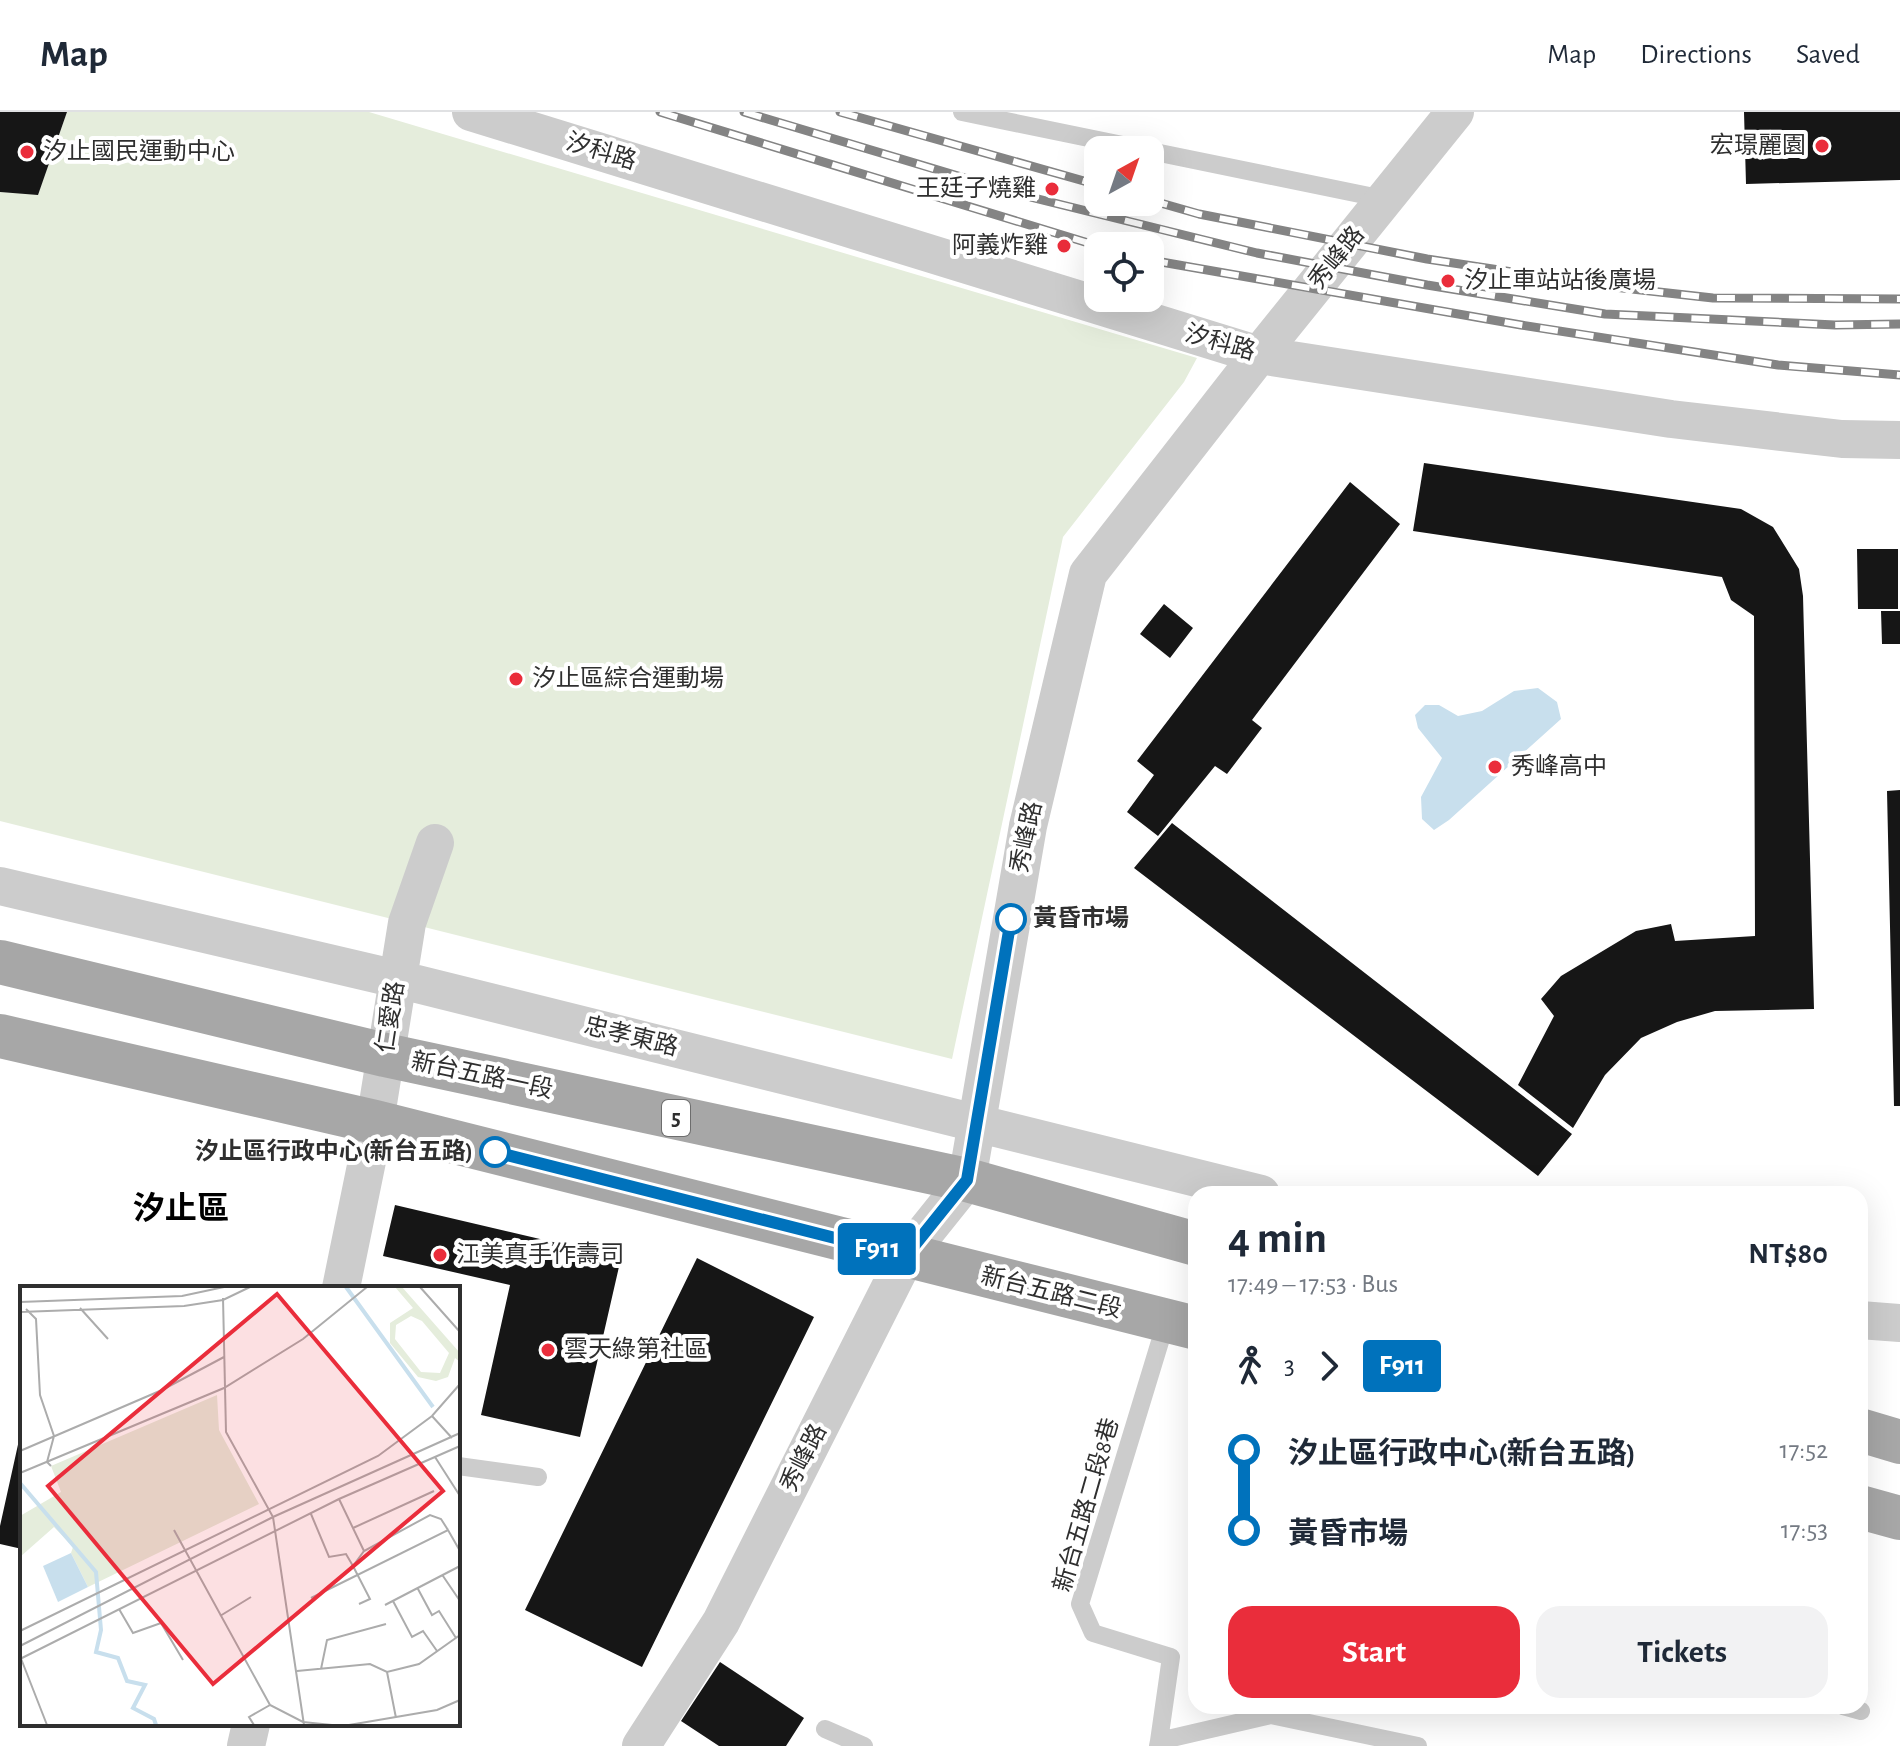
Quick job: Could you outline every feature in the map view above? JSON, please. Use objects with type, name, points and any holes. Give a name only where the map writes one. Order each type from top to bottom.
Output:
[{"type":"main road","name":"新台五路一段","points":[[0,962],[385,1055],[967,1180]]},
{"type":"main road","points":[[0,1036],[375,1122],[906,1256]]},
{"type":"main road","name":"5","points":[[967,1180],[1188,1242]]},
{"type":"main road","name":"新台五路二段","points":[[906,1256],[1181,1325]]},
{"type":"main road","points":[[1868,1432],[1900,1442]]},
{"type":"main road","points":[[1868,1509],[1900,1518]]},
{"type":"street","name":"汐科路","points":[[471,112],[1259,355],[1671,419],[1842,439],[1900,440]]},
{"type":"street","name":"秀峰路","points":[[641,1746],[721,1622],[906,1256],[967,1180],[1028,826],[1088,574],[1455,112]]},
{"type":"street","name":"仁愛路","points":[[341,1286],[375,1122],[407,923],[435,843]]},
{"type":"street","name":"忠孝東路","points":[[0,886],[397,979],[1229,1186]]},
{"type":"street","points":[[1868,1321],[1900,1323]]},
{"type":"street","points":[[246,1746],[251,1726]]},
{"type":"lane","points":[[962,112],[1084,137]]},
{"type":"lane","points":[[1164,153],[1384,199]]},
{"type":"lane","name":"新台五路二段8巷","points":[[1158,1743],[1171,1657],[1093,1633],[1080,1604],[1181,1325]]},
{"type":"lane","points":[[460,1466],[538,1477]]},
{"type":"lane","points":[[1158,1743],[1258,1714]]},
{"type":"lane","points":[[1288,1714],[1418,1746]]},
{"type":"lane","points":[[825,1729],[864,1746]]},
{"type":"green space","name":"汐止區綜合運動場","points":[[67,112],[369,112],[1197,358],[1184,382],[1063,537],[952,1059],[0,821],[0,192],[38,194]]},
{"type":"water","points":[[1538,688],[1557,702],[1561,719],[1434,830],[1422,819],[1421,797],[1442,758],[1418,728],[1415,715],[1425,705],[1439,705],[1458,716],[1482,711],[1514,691]]},
{"type":"building","name":"汐止國民運動中心","points":[[0,112],[67,112],[38,195],[0,192]]},
{"type":"building","name":"宏璟麗園","points":[[1744,112],[1900,112],[1900,180],[1746,184]]},
{"type":"building","points":[[1424,463],[1741,509],[1773,527],[1799,569],[1803,596],[1814,1009],[1715,1011],[1677,1022],[1641,1038],[1605,1075],[1573,1128],[1518,1085],[1554,1016],[1541,999],[1561,976],[1636,931],[1671,924],[1675,941],[1755,936],[1754,616],[1731,600],[1722,577],[1413,531]]},
{"type":"building","points":[[1350,482],[1400,524],[1252,720],[1262,728],[1227,774],[1215,766],[1158,836],[1127,812],[1154,775],[1137,761]]},
{"type":"building","points":[[1857,549],[1898,549],[1898,609],[1858,609]]},
{"type":"building","points":[[1164,604],[1193,628],[1170,658],[1140,634]]},
{"type":"building","points":[[1881,611],[1900,611],[1900,644],[1882,644]]},
{"type":"building","points":[[1900,790],[1900,1106],[1894,1106],[1887,791]]},
{"type":"building","points":[[1172,823],[1572,1134],[1538,1176],[1134,868]]},
{"type":"building","name":"雲天綠第社區","points":[[395,1205],[621,1258],[580,1437],[481,1415],[510,1285],[383,1256]]},
{"type":"building","points":[[697,1258],[814,1317],[642,1667],[525,1610]]},
{"type":"building","points":[[20,1436],[20,1549],[0,1544],[0,1526]]},
{"type":"building","points":[[720,1662],[804,1718],[786,1746],[719,1746],[681,1721]]},
{"type":"railway","points":[[660,112],[1084,242]]},
{"type":"railway","points":[[744,112],[1018,194],[1257,253],[1427,285],[1605,314],[1835,325],[1900,324]]},
{"type":"railway","points":[[840,112],[1084,181]]},
{"type":"railway","points":[[1164,204],[1199,214],[1427,259],[1605,286],[1713,298],[1900,299]]},
{"type":"railway","points":[[1164,262],[1521,325],[1778,365],[1900,375]]},
{"type":"bus line","name":"F911","points":[[495,1152],[906,1256],[967,1180],[1011,919]]},
{"type":"place","name":"宏璟麗園","points":[[1822,146]]},
{"type":"place","name":"汐止國民運動中心","points":[[27,152]]},
{"type":"place","name":"王廷子燒雞","points":[[1052,189]]},
{"type":"place","name":"阿義炸雞","points":[[1064,246]]},
{"type":"place","name":"汐止車站站後廣場","points":[[1448,281]]},
{"type":"place","name":"汐止區綜合運動場","points":[[516,679]]},
{"type":"place","name":"秀峰高中","points":[[1495,767]]},
{"type":"place","name":"黃昏市場","points":[[1011,919]]},
{"type":"place","name":"汐止區行政中心(新台五路)","points":[[495,1152]]},
{"type":"place","name":"江美真手作壽司","points":[[440,1255]]},
{"type":"place","name":"雲天綠第社區","points":[[548,1350]]},
{"type":"district","name":"汐止區","points":[[181,1209]]}]
